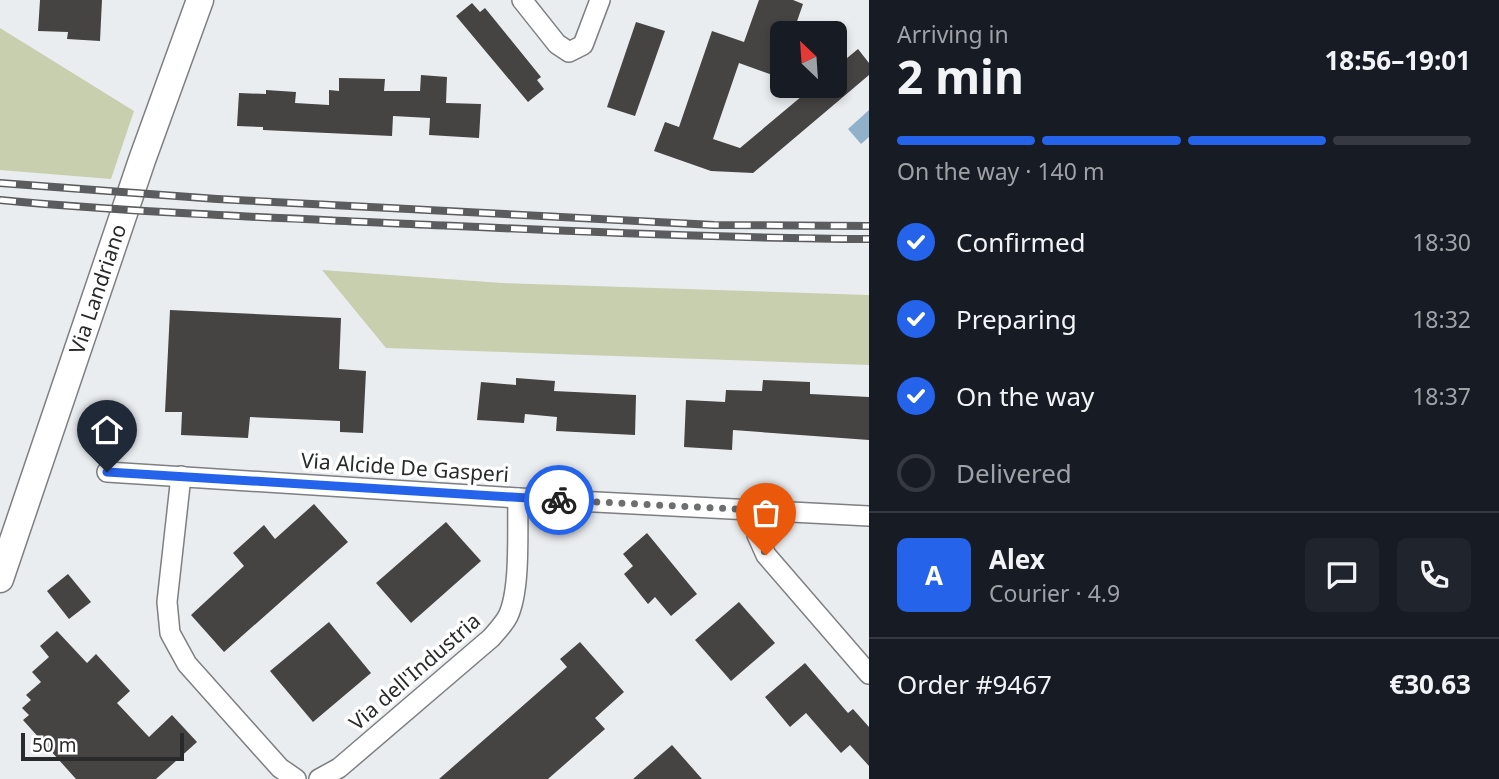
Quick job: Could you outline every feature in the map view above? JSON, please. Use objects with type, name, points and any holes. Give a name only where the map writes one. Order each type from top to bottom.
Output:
[{"type":"street","name":"Via Landriano","points":[[0,579],[142,160],[200,0]]},
{"type":"street","points":[[522,0],[557,44],[569,52],[583,45],[600,0]]},
{"type":"street","name":"Via Alcide De Gasperi","points":[[107,472],[518,498],[869,516]]},
{"type":"street","points":[[181,476],[167,602],[170,633],[187,664],[280,768],[296,779]]},
{"type":"street","name":"Via dell'Industria","points":[[319,779],[339,768],[491,638],[502,625],[508,616],[514,595],[518,498]]},
{"type":"street","points":[[755,510],[757,535],[766,555],[869,674]]},
{"type":"green space","points":[[0,28],[134,111],[111,179],[0,170]]},
{"type":"green space","points":[[322,270],[502,283],[869,295],[869,365],[386,348]]},
{"type":"water","points":[[869,110],[869,137],[861,144],[848,129]]},
{"type":"building","points":[[40,0],[102,0],[100,41],[67,39],[68,32],[38,31]]},
{"type":"building","points":[[759,0],[793,0],[803,4],[797,21],[770,21],[770,74],[739,63],[713,139],[740,148],[800,98],[842,98],[753,173],[711,171],[654,151],[665,122],[679,127],[712,31],[744,42]]},
{"type":"building","points":[[472,3],[480,12],[485,8],[541,77],[537,80],[544,89],[528,102],[456,16]]},
{"type":"building","points":[[636,22],[665,31],[635,116],[607,107]]},
{"type":"building","points":[[858,49],[869,63],[869,75],[847,94],[847,58]]},
{"type":"building","points":[[421,75],[447,77],[446,103],[481,104],[479,138],[429,135],[430,118],[393,116],[392,136],[263,130],[263,127],[237,126],[239,93],[266,94],[266,90],[296,92],[295,103],[329,105],[329,90],[339,91],[339,78],[385,79],[384,91],[420,91]]},
{"type":"building","points":[[170,310],[341,318],[339,369],[366,371],[363,433],[340,432],[340,421],[250,417],[248,438],[181,435],[182,412],[165,412]]},
{"type":"building","points":[[516,378],[555,381],[554,391],[636,395],[635,435],[556,431],[557,417],[525,414],[524,423],[477,420],[481,382],[516,385]]},
{"type":"building","points":[[763,380],[810,382],[810,394],[869,397],[869,440],[733,430],[732,450],[684,447],[686,400],[725,402],[726,390],[762,391]]},
{"type":"building","points":[[314,504],[348,542],[224,652],[191,615],[244,566],[233,553],[264,525],[275,539]]},
{"type":"building","points":[[446,522],[481,561],[411,623],[376,583]]},
{"type":"building","points":[[647,533],[697,594],[671,616],[655,597],[648,604],[624,574],[633,566],[623,554]]},
{"type":"building","points":[[68,574],[91,602],[69,619],[47,591]]},
{"type":"building","points":[[739,602],[775,643],[731,681],[695,640]]},
{"type":"building","points":[[329,622],[371,673],[313,722],[270,671]]},
{"type":"building","points":[[57,631],[87,663],[96,654],[130,691],[117,703],[149,737],[172,715],[197,742],[156,779],[76,779],[23,720],[29,715],[22,708],[31,700],[26,695],[41,682],[32,672],[49,657],[40,646]]},
{"type":"building","points":[[580,642],[624,692],[595,718],[605,729],[548,779],[439,779],[567,667],[560,659]]},
{"type":"building","points":[[805,663],[848,713],[853,709],[869,727],[869,766],[850,745],[841,753],[806,713],[790,727],[765,697]]},
{"type":"building","points":[[672,745],[702,779],[633,779]]},
{"type":"railway","points":[[0,183],[217,199],[714,225],[869,226]]},
{"type":"railway","points":[[0,200],[145,211],[387,223],[869,239]]},
{"type":"way so far","points":[[559,500],[755,510],[757,535],[766,555]]},
{"type":"route","points":[[107,472],[559,500]]}]
